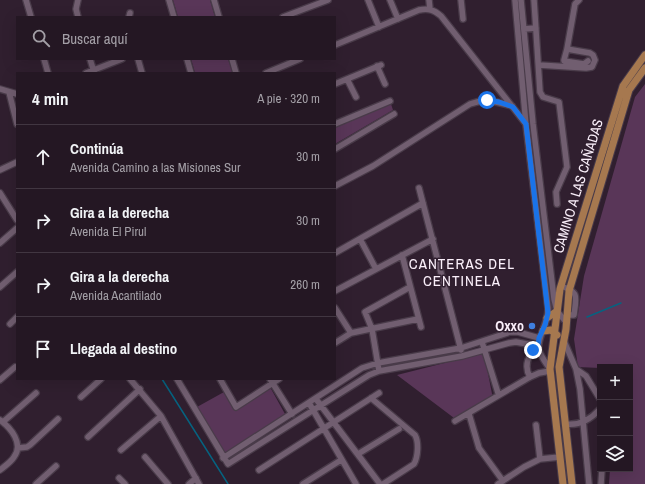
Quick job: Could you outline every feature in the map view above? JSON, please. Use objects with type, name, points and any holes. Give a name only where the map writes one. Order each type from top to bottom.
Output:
[{"type":"main road","name":"CAMINO A LAS CAÑADAS","points":[[563,484],[550,370],[561,286],[623,86],[645,55]]},
{"type":"main road","name":"CAMINO A LAS CAÑADAS","points":[[572,484],[559,367],[567,319],[570,289],[629,90],[645,68]]},
{"type":"main road","points":[[580,224],[588,227]]},
{"type":"main road","points":[[548,318],[558,310]]},
{"type":"main road","points":[[543,331],[551,330],[563,340]]},
{"type":"street","points":[[26,0],[31,16]]},
{"type":"street","points":[[78,0],[76,10],[78,16]]},
{"type":"street","points":[[169,0],[174,16]]},
{"type":"street","points":[[214,0],[219,16]]},
{"type":"street","points":[[286,16],[328,0]]},
{"type":"street","points":[[368,0],[379,26]]},
{"type":"street","points":[[390,0],[398,19]]},
{"type":"street","points":[[429,0],[430,9]]},
{"type":"street","points":[[515,0],[554,299],[558,310],[567,319]]},
{"type":"street","points":[[455,422],[530,377],[550,370],[541,356],[538,346],[539,338],[548,318],[548,302],[530,124],[521,0]]},
{"type":"street","points":[[534,0],[541,95],[557,101],[560,106],[567,168],[556,192],[557,204]]},
{"type":"street","points":[[579,0],[575,4],[564,61],[584,64],[588,62]]},
{"type":"street","points":[[463,1],[463,19]]},
{"type":"street","points":[[336,45],[419,10],[430,9],[441,16],[513,107],[530,124]]},
{"type":"street","points":[[524,29],[536,28]]},
{"type":"street","points":[[539,65],[586,68],[592,67],[595,60],[590,53],[567,48]]},
{"type":"street","points":[[44,60],[48,72]]},
{"type":"street","points":[[90,60],[94,72],[120,60]]},
{"type":"street","points":[[138,60],[142,72]]},
{"type":"street","points":[[187,60],[191,72]]},
{"type":"street","points":[[232,60],[236,72]]},
{"type":"street","points":[[268,72],[298,60]]},
{"type":"street","points":[[336,84],[379,65],[386,84]]},
{"type":"street","points":[[283,66],[286,72]]},
{"type":"street","points":[[347,79],[356,97]]},
{"type":"street","points":[[0,89],[16,94]]},
{"type":"street","points":[[9,92],[16,120]]},
{"type":"street","points":[[336,185],[373,166],[470,104],[481,100],[487,100],[513,107]]},
{"type":"street","points":[[336,124],[390,101]]},
{"type":"street","points":[[336,148],[394,114]]},
{"type":"street","points":[[0,170],[16,162]]},
{"type":"street","points":[[419,188],[462,356]]},
{"type":"street","points":[[0,193],[16,218]]},
{"type":"street","points":[[336,252],[423,204]]},
{"type":"street","points":[[0,243],[16,229]]},
{"type":"street","points":[[360,239],[376,269]]},
{"type":"street","points":[[336,290],[432,239]]},
{"type":"street","points":[[402,255],[420,327]]},
{"type":"street","points":[[0,287],[16,273]]},
{"type":"street","points":[[561,286],[570,289]]},
{"type":"street","points":[[379,371],[372,329],[365,312],[410,287]]},
{"type":"street","points":[[336,310],[350,333]]},
{"type":"street","points":[[10,324],[16,318]]},
{"type":"street","points":[[336,342],[350,333],[418,319]]},
{"type":"street","points":[[223,458],[362,368],[378,363],[460,348],[510,332],[518,332],[539,338]]},
{"type":"street","points":[[563,340],[576,369],[589,484]]},
{"type":"street","points":[[482,342],[498,392]]},
{"type":"street","points":[[178,380],[228,464],[363,378],[379,371],[486,351],[516,342],[538,346]]},
{"type":"street","points":[[530,377],[527,368],[527,361],[529,355],[538,346]]},
{"type":"street","points":[[427,354],[428,362]]},
{"type":"street","points":[[0,380],[15,366]]},
{"type":"street","points":[[576,369],[586,376],[597,394]]},
{"type":"street","points":[[81,397],[100,380]]},
{"type":"street","points":[[131,380],[161,416],[199,484]]},
{"type":"street","points":[[221,380],[236,406],[272,381],[292,414]]},
{"type":"street","points":[[88,436],[140,389]]},
{"type":"street","points":[[0,470],[13,459],[18,448],[16,436],[2,421],[36,393]]},
{"type":"street","points":[[259,470],[379,393]]},
{"type":"street","points":[[371,398],[415,435],[417,439],[416,460],[414,464],[383,484]]},
{"type":"street","points":[[316,399],[380,484]]},
{"type":"street","points":[[309,403],[356,484]]},
{"type":"street","points":[[565,424],[583,422],[597,412]]},
{"type":"street","points":[[469,414],[479,448],[501,482],[524,467],[540,459],[560,457]]},
{"type":"street","points":[[121,450],[161,416]]},
{"type":"street","points":[[18,448],[27,447],[58,419]]},
{"type":"street","points":[[536,425],[540,459]]},
{"type":"street","points":[[358,454],[399,429]]},
{"type":"street","points":[[145,457],[168,484]]},
{"type":"street","points":[[303,484],[341,460]]},
{"type":"street","points":[[36,484],[56,466]]},
{"type":"street","points":[[601,484],[602,472]]},
{"type":"street","points":[[189,484],[196,478]]},
{"type":"shaded area","points":[[173,0],[210,0],[215,16],[178,16]]},
{"type":"shaded area","points":[[191,60],[228,60],[233,72],[195,72]]},
{"type":"shaded area","points":[[645,84],[645,484],[609,484],[610,472],[633,472],[633,364],[597,364],[597,368],[578,367],[574,339],[584,276],[635,97]]},
{"type":"shaded area","points":[[390,101],[393,110],[336,143],[336,126]]},
{"type":"shaded area","points":[[484,353],[493,399],[458,421],[397,375]]},
{"type":"shaded area","points":[[270,387],[285,414],[225,454],[197,407],[224,392],[236,409]]},
{"type":"waterway","points":[[587,317],[621,303]]},
{"type":"waterway","points":[[163,380],[228,484]]},
{"type":"place","name":"Oxxo","points":[[532,326]]},
{"type":"district","name":"CANTERAS DEL CENTINELA","points":[[462,272]]},
{"type":"route","points":[[487,100],[513,107],[526,124],[548,302],[548,318],[539,338],[538,346],[533,350]]}]
